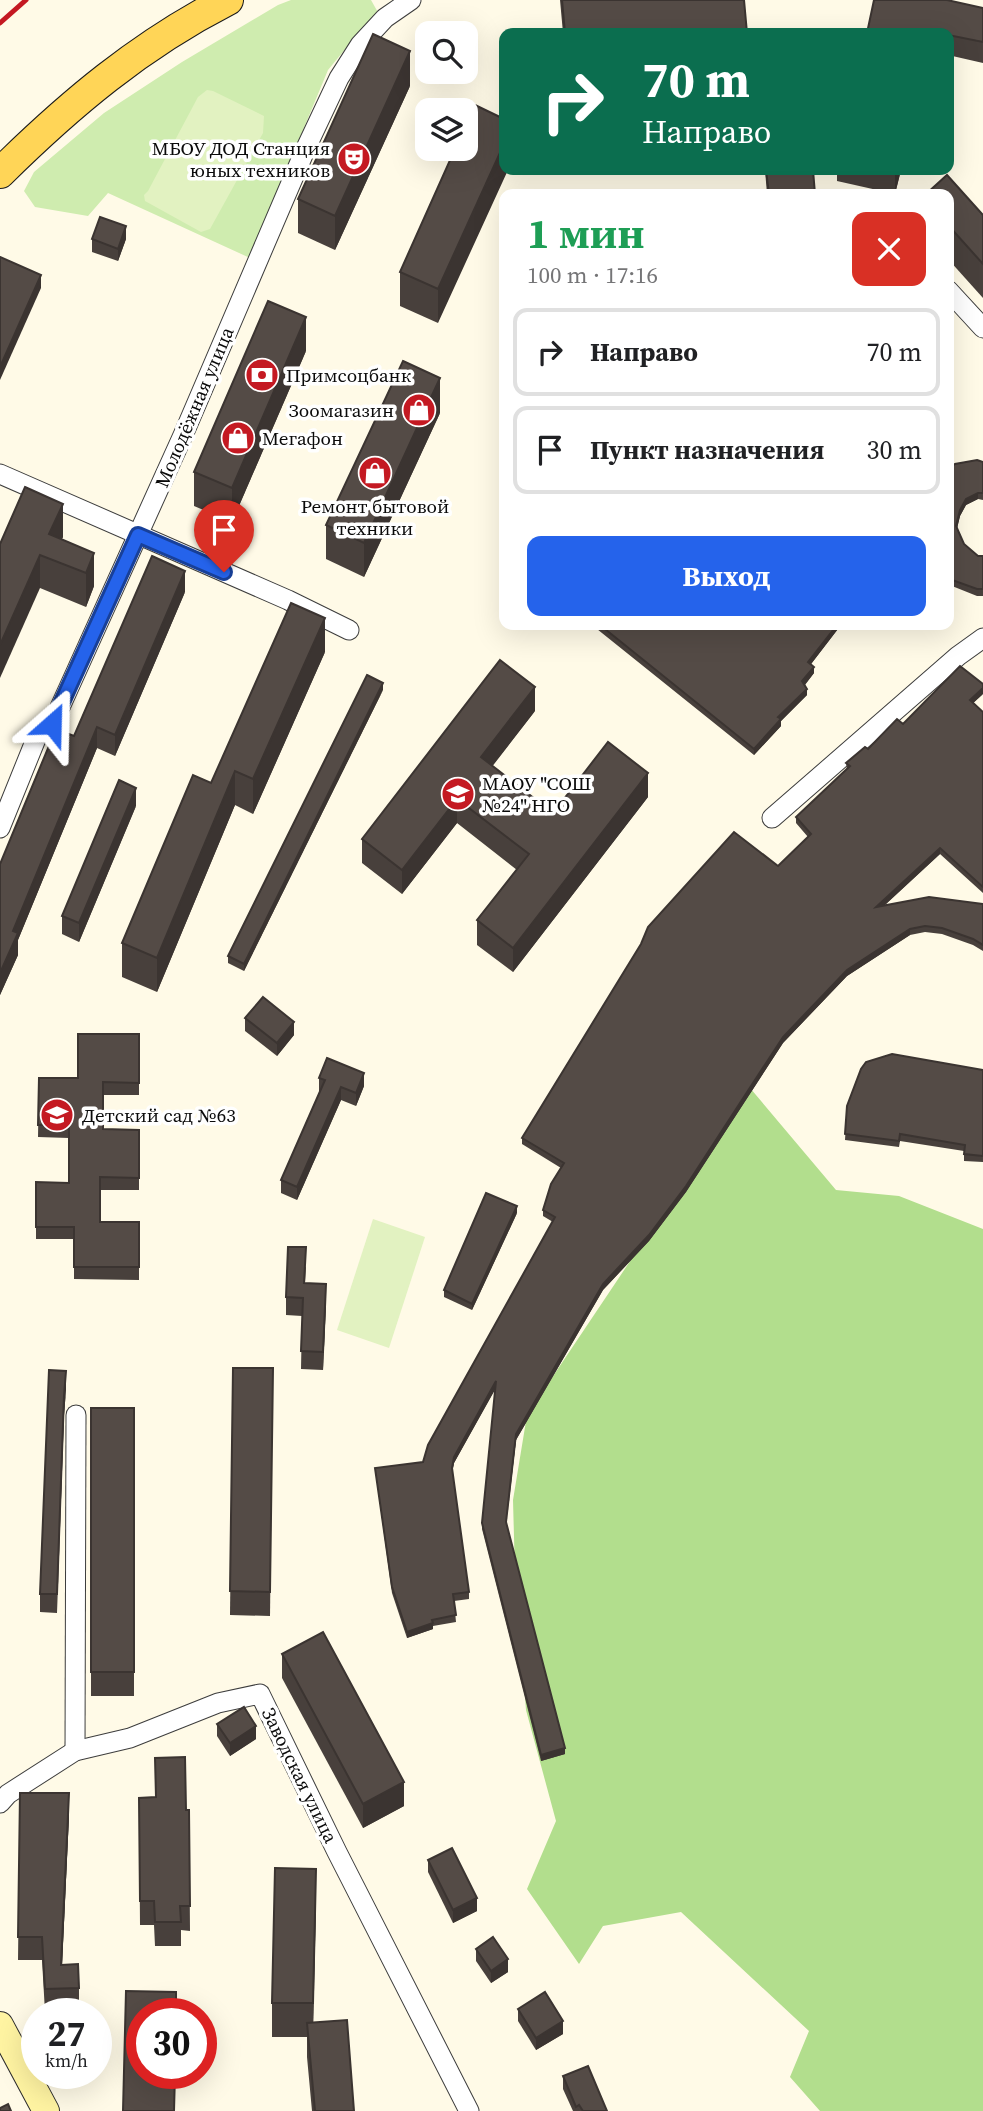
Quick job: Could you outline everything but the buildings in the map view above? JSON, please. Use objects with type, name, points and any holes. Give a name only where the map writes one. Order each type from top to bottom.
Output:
[{"type":"main road","points":[[0,173],[90,89],[143,49],[228,0]]},
{"type":"main road","points":[[0,2025],[46,2111]]},
{"type":"street","name":"Молодёжная улица","points":[[0,828],[38,734],[52,724],[138,535],[296,172],[340,78],[360,45],[385,18],[411,0]]},
{"type":"street","points":[[954,297],[983,328]]},
{"type":"street","points":[[0,474],[288,600],[348,630]]},
{"type":"street","points":[[772,818],[958,656],[983,638]]},
{"type":"street","points":[[75,1751],[76,1415]]},
{"type":"street","name":"Заводская улица","points":[[0,1803],[8,1794],[75,1751],[130,1738],[218,1703],[260,1694],[469,2111]]},
{"type":"green space","points":[[291,0],[371,0],[380,16],[361,30],[328,70],[250,258],[108,193],[88,216],[35,207],[24,191],[34,172],[104,113],[182,62]]},
{"type":"green space","points":[[207,90],[264,116],[263,133],[210,229],[201,232],[145,201],[144,195],[198,97]]},
{"type":"green space","points":[[745,1082],[836,1190],[899,1196],[983,1229],[983,2111],[820,2111],[790,2077],[809,2031],[681,1912],[603,1926],[579,1964],[527,1889],[556,1821],[526,1710],[515,1574],[513,1500],[527,1415],[665,1209]]},
{"type":"green space","points":[[373,1219],[425,1237],[389,1348],[337,1330]]},
{"type":"railway","points":[[0,23],[26,0]]},
{"type":"place","name":"МБОУ ДОД Станция юных техников","points":[[354,159]]},
{"type":"place","name":"Примсоцбанк","points":[[262,375]]},
{"type":"place","name":"Зоомагазин","points":[[419,410]]},
{"type":"place","name":"Мегафон","points":[[238,438]]},
{"type":"place","name":"Ремонт бытовой техники","points":[[375,473]]},
{"type":"place","name":"МАОУ \"СОШ №24\" НГО","points":[[458,794]]},
{"type":"place","name":"Детский сад №63","points":[[57,1115]]},
{"type":"route","points":[[52,724],[138,535],[224,572]]}]
